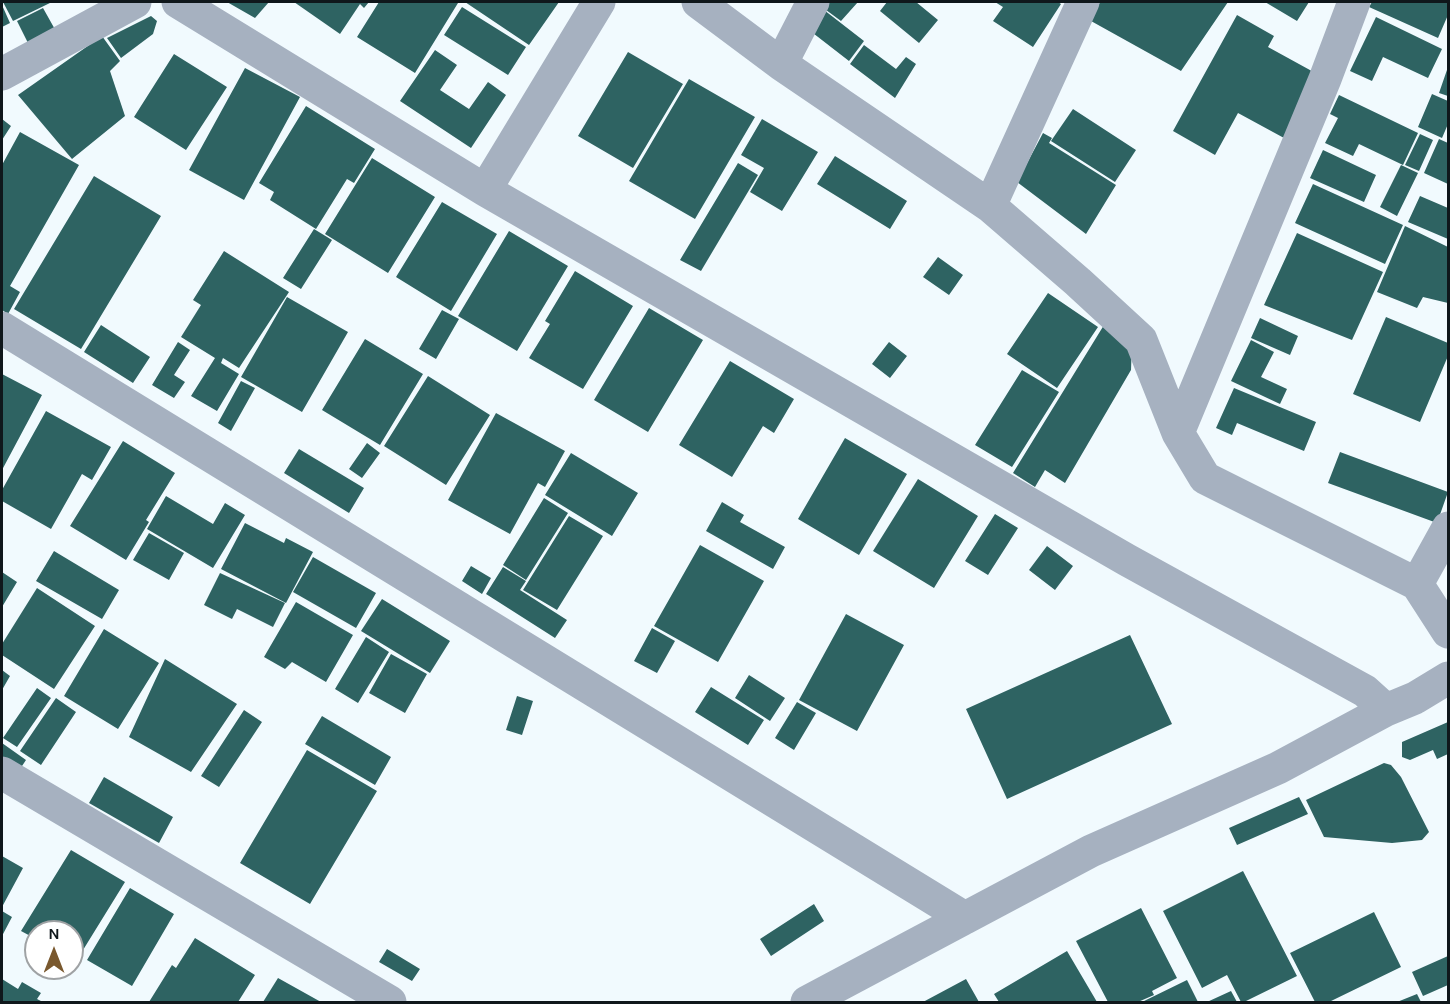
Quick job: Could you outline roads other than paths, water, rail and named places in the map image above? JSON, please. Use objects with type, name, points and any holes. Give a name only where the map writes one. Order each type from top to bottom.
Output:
[{"type":"street","points":[[178,2],[485,190],[1127,560],[1365,691],[1386,710]]},
{"type":"street","points":[[485,190],[599,2]]},
{"type":"street","points":[[698,2],[781,64],[990,206],[1142,340],[1178,433],[1205,478],[1417,584],[1449,632]]},
{"type":"street","points":[[781,64],[813,2]]},
{"type":"street","points":[[990,206],[1083,2]]},
{"type":"street","points":[[1178,433],[1325,80],[1354,2]]},
{"type":"street","points":[[2,74],[114,6]]},
{"type":"street","points":[[2,328],[965,918]]},
{"type":"street","points":[[1417,584],[1449,528]]},
{"type":"street","points":[[807,1002],[1091,851],[1278,768],[1386,710],[1415,698],[1449,678]]},
{"type":"street","points":[[2,773],[390,1002]]}]
